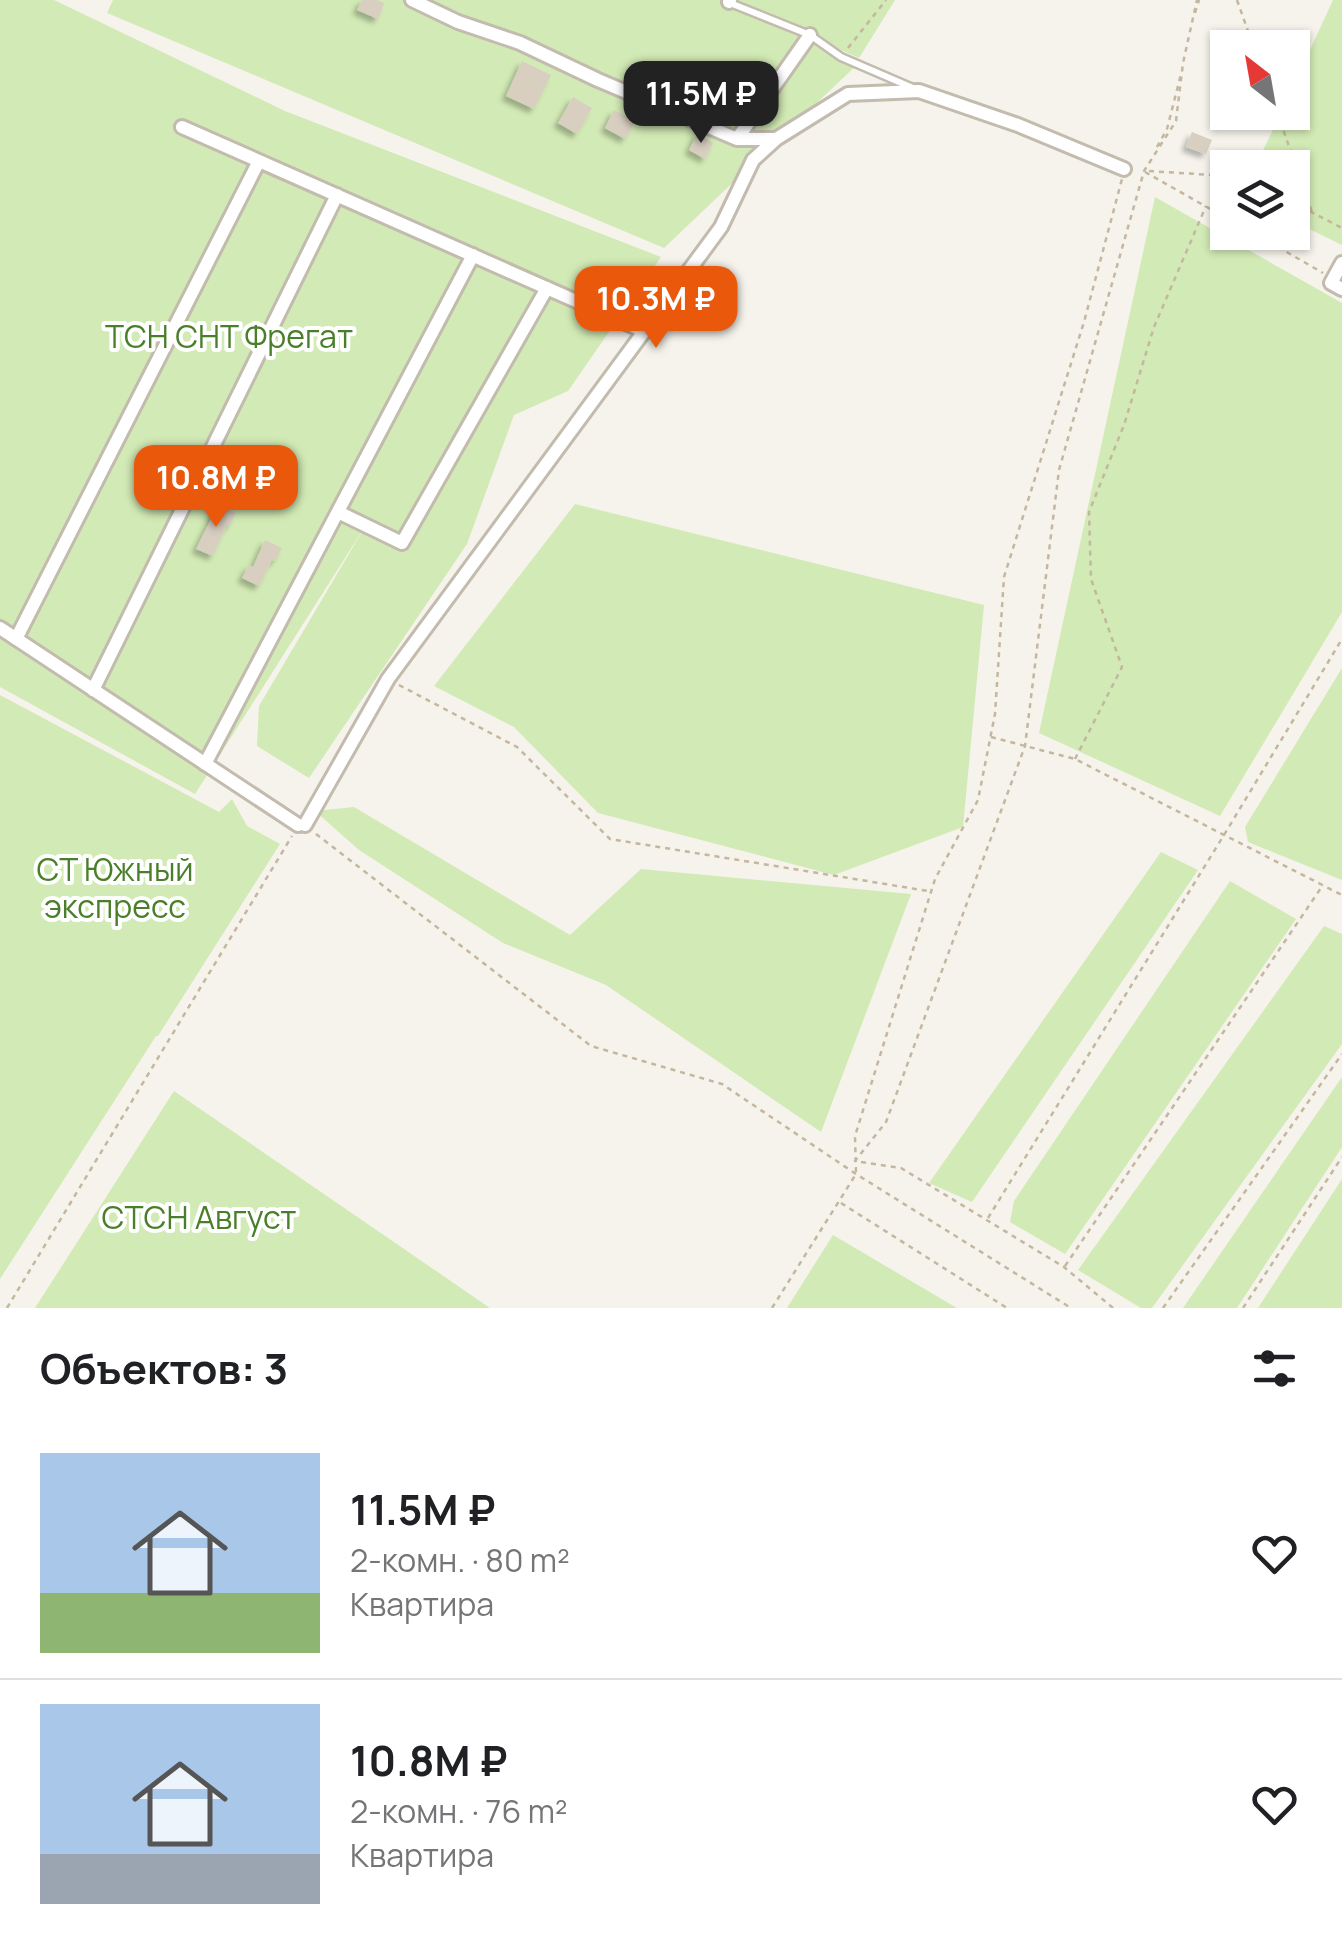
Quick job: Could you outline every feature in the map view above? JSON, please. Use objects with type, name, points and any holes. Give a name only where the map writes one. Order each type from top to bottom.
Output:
[{"type":"street","points":[[412,0],[737,139],[776,139]]},
{"type":"street","points":[[737,139],[810,35]]},
{"type":"street","points":[[0,628],[301,825],[388,679],[721,226],[753,160],[776,139],[848,94],[919,91],[1018,124],[1124,169]]},
{"type":"street","points":[[182,127],[644,331]]},
{"type":"street","points":[[16,639],[259,161]]},
{"type":"street","points":[[93,690],[337,195]]},
{"type":"street","points":[[206,764],[472,256]]},
{"type":"street","points":[[1342,263],[1331,282],[1342,289]]},
{"type":"street","points":[[338,512],[402,543],[547,288]]},
{"type":"lane","points":[[728,1],[810,35],[841,56],[919,91]]},
{"type":"path","points":[[841,56],[886,0]]},
{"type":"path","points":[[855,1161],[886,1122],[1025,746],[1059,470],[1144,171],[1167,129],[1198,0]]},
{"type":"path","points":[[1238,0],[1248,30]]},
{"type":"path","points":[[1283,130],[1312,212],[1342,228]]},
{"type":"path","points":[[772,1308],[856,1174],[855,1136],[931,891],[978,800],[994,714],[1004,577],[1084,322],[1124,169]]},
{"type":"path","points":[[1144,171],[1210,175]]},
{"type":"path","points":[[1144,171],[1210,208]]},
{"type":"path","points":[[1076,759],[1122,667],[1091,578],[1089,512],[1124,424],[1154,327],[1206,206]]},
{"type":"path","points":[[1283,250],[1327,276]]},
{"type":"path","points":[[987,1218],[1342,639]]},
{"type":"path","points":[[388,679],[517,747],[610,839],[931,891]]},
{"type":"path","points":[[990,737],[1076,759],[1342,895]]},
{"type":"path","points":[[7,1308],[301,825],[591,1046],[722,1084],[856,1174],[1071,1308]]},
{"type":"path","points":[[1064,1267],[1323,886]]},
{"type":"path","points":[[1163,1308],[1342,1054]]},
{"type":"path","points":[[1243,1308],[1342,1157]]},
{"type":"path","points":[[855,1161],[901,1168],[1064,1267],[1113,1308]]},
{"type":"path","points":[[840,1202],[1007,1308]]},
{"type":"green space","name":"ТСН СНТ Фрегат","points":[[0,0],[54,0],[285,111],[661,257],[568,391],[514,415],[467,544],[309,778],[257,746],[259,706],[366,525],[195,794],[0,687]]},
{"type":"green space","points":[[113,0],[719,0],[861,61],[664,248],[107,13]]},
{"type":"green space","points":[[728,0],[895,0],[859,58]]},
{"type":"green space","points":[[1333,0],[1342,0],[1342,245],[1310,229],[1310,150],[1263,150],[1273,130],[1310,130],[1310,50]]},
{"type":"green space","points":[[1155,197],[1210,228],[1210,250],[1248,250],[1342,303],[1342,612],[1220,816],[1039,733]]},
{"type":"green space","points":[[575,504],[984,605],[963,827],[834,875],[598,813],[514,727],[434,686]]},
{"type":"green space","points":[[1342,668],[1342,880],[1248,842],[1245,827]]},
{"type":"green space","name":"СТ Южный экспресс","points":[[0,695],[219,812],[232,799],[247,826],[280,844],[0,1279]]},
{"type":"green space","points":[[354,807],[570,935],[641,869],[911,894],[821,1132],[606,985],[503,943],[359,850],[315,811]]},
{"type":"green space","points":[[1161,852],[1198,870],[972,1202],[929,1183]]},
{"type":"green space","points":[[1230,881],[1296,919],[1065,1254],[1010,1222],[1014,1201]]},
{"type":"green space","points":[[1324,926],[1342,934],[1342,1044],[1152,1308],[1141,1308],[1078,1270]]},
{"type":"green space","points":[[1342,1077],[1342,1147],[1237,1308],[1183,1308]]},
{"type":"green space","name":"СТСН Август","points":[[174,1091],[490,1308],[35,1308]]},
{"type":"green space","points":[[1342,1179],[1342,1308],[1258,1308]]},
{"type":"green space","points":[[833,1235],[957,1308],[787,1308]]},
{"type":"building","points":[[362,0],[384,3],[378,19],[357,10]]},
{"type":"building","points":[[522,61],[551,75],[534,109],[506,96]]},
{"type":"building","points":[[736,81],[754,89],[745,108],[727,100]]},
{"type":"building","points":[[573,97],[592,108],[577,134],[558,123]]},
{"type":"building","points":[[614,110],[635,121],[625,139],[605,128]]},
{"type":"building","points":[[1192,132],[1212,140],[1206,154],[1186,147]]},
{"type":"building","points":[[697,134],[713,143],[705,159],[689,150]]},
{"type":"building","points":[[218,505],[236,513],[213,556],[196,549]]},
{"type":"building","points":[[265,540],[282,548],[259,586],[242,578],[249,565],[253,567]]}]
